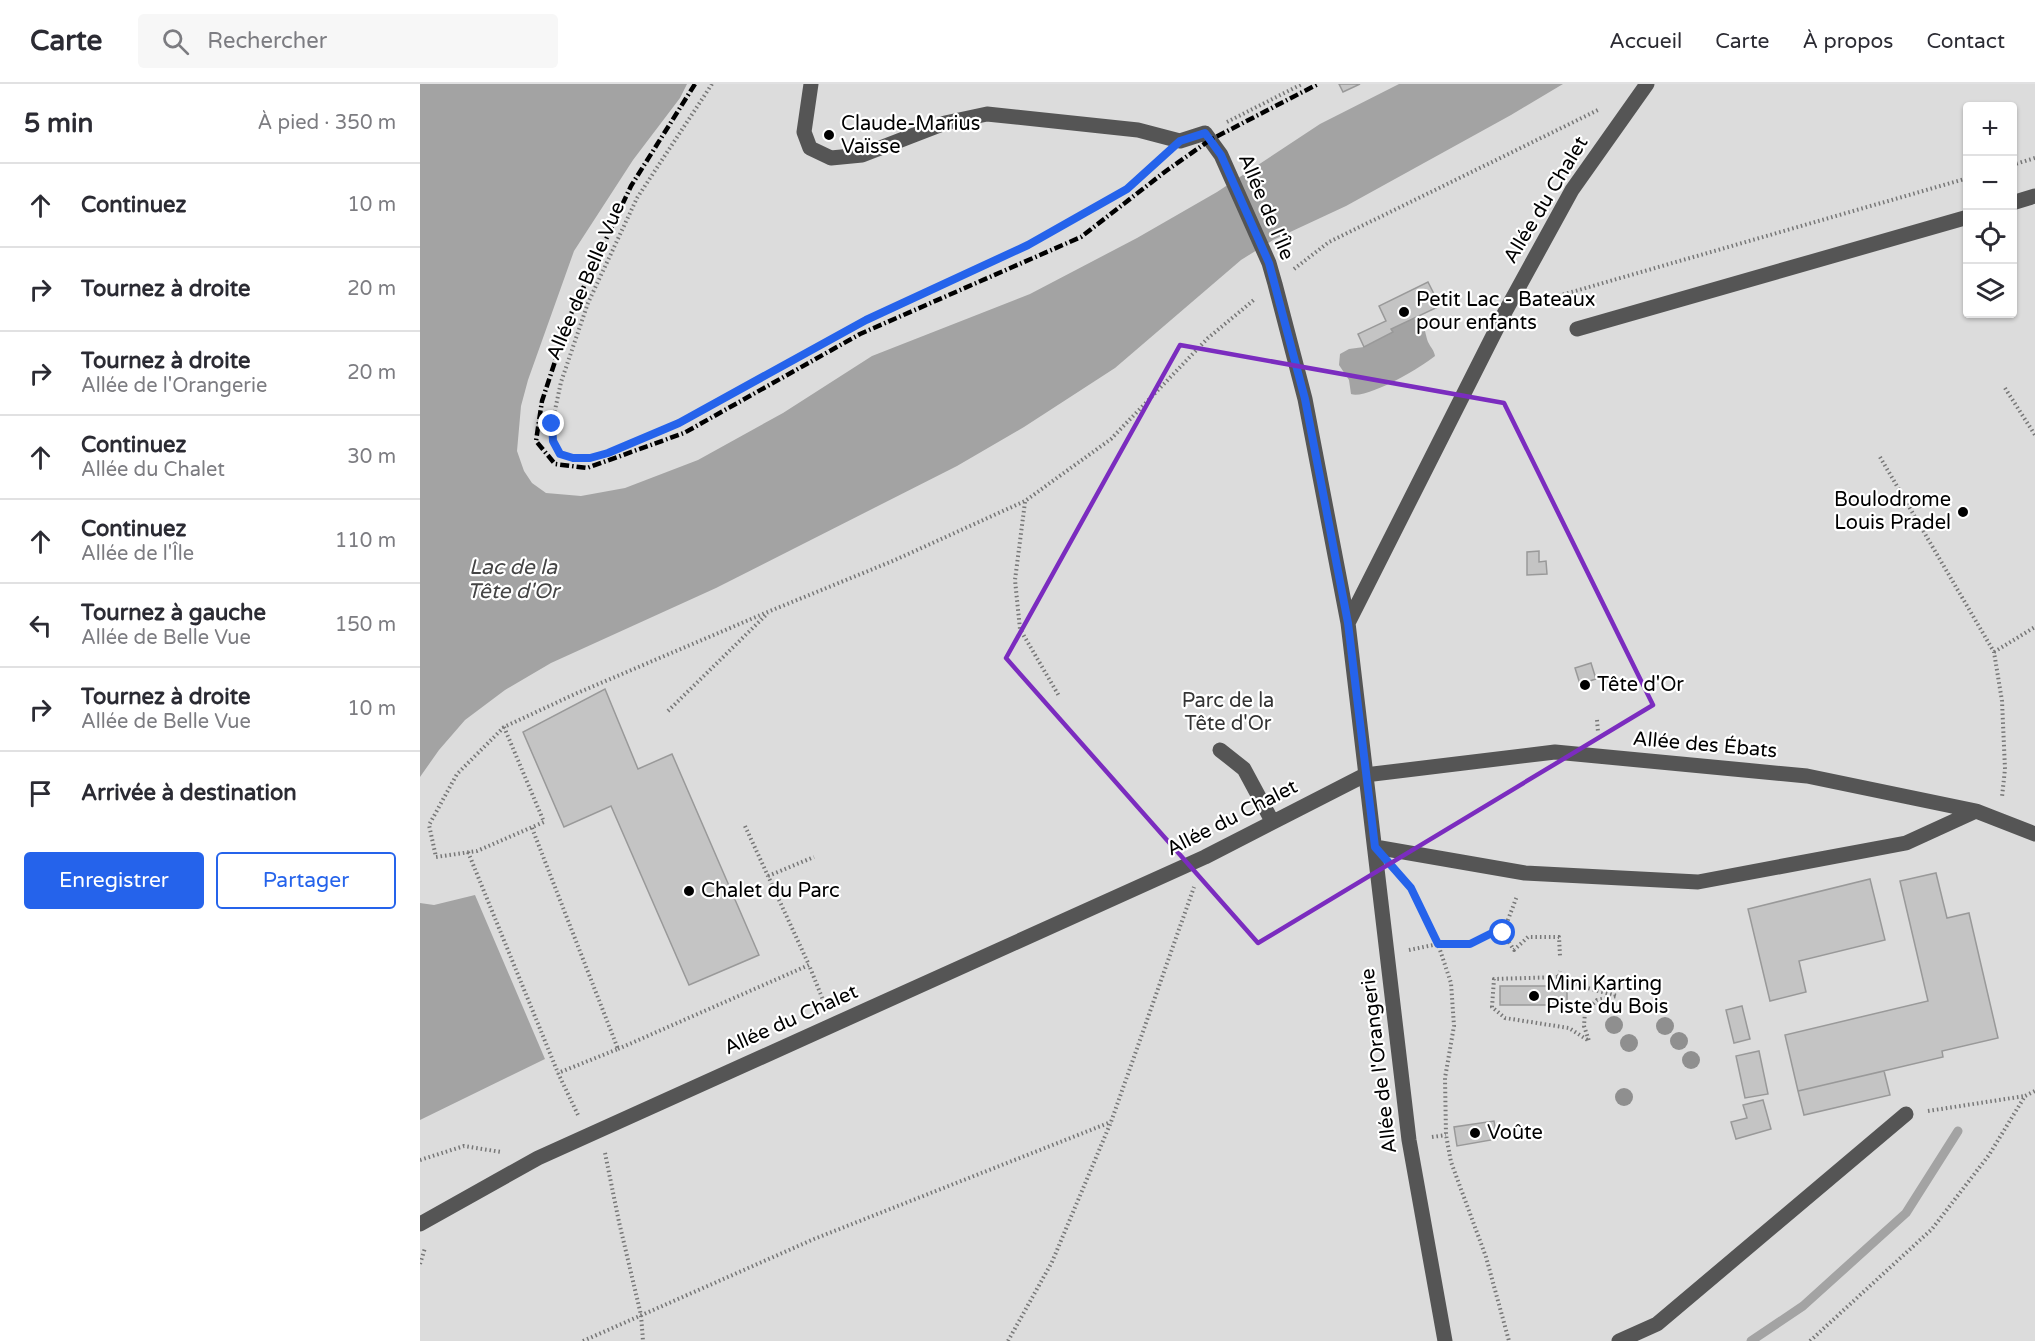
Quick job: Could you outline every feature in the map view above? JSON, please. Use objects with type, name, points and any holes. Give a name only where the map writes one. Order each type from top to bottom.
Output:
[{"type":"street","points":[[811,84],[804,132],[810,148],[831,158],[862,156],[945,123],[987,114],[1138,130],[1180,141],[1205,133]]},
{"type":"street","name":"Allée du Chalet","points":[[1348,623],[1505,312],[1572,190],[1647,84]]},
{"type":"street","name":"Allée de l'Île","points":[[1205,133],[1221,155],[1269,263],[1305,399],[1348,623]]},
{"type":"street","points":[[2017,202],[2035,196]]},
{"type":"street","points":[[1577,329],[1963,218]]},
{"type":"street","points":[[1348,623],[1365,775]]},
{"type":"street","points":[[1220,750],[1244,769],[1272,821]]},
{"type":"street","name":"Allée des Ébats","points":[[1365,775],[1555,752],[1807,776],[1976,811],[2035,834]]},
{"type":"street","name":"Allée du Chalet","points":[[420,1224],[538,1158],[1205,857],[1365,775]]},
{"type":"street","name":"Allée de l'Orangerie","points":[[1365,775],[1409,1140],[1445,1341]]},
{"type":"street","points":[[1375,847],[1525,873],[1698,882],[1906,843],[1976,811]]},
{"type":"street","points":[[1619,1341],[1657,1324],[1906,1114]]},
{"type":"path","name":"Allée de Belle Vue","points":[[712,84],[637,198],[588,303],[561,382],[552,424],[553,441],[560,454],[573,458],[599,456],[679,423],[866,320],[1028,245],[1107,201],[1127,189],[1180,141]]},
{"type":"path","points":[[1205,133],[1302,84]]},
{"type":"path","points":[[504,727],[544,822],[477,851],[436,857],[429,825],[456,774],[504,727],[771,610],[895,560],[1025,501],[1112,439],[1208,338],[1329,242],[1602,108]]},
{"type":"path","points":[[2017,164],[2035,158]]},
{"type":"path","points":[[1505,312],[1963,179]]},
{"type":"path","points":[[2005,388],[2035,435]]},
{"type":"path","points":[[1881,457],[1994,652],[2002,701],[2005,769],[2000,821]]},
{"type":"path","points":[[1025,501],[1015,580],[1020,628],[1059,696]]},
{"type":"path","points":[[668,711],[771,610]]},
{"type":"path","points":[[1994,652],[2035,627]]},
{"type":"path","points":[[745,826],[815,981]]},
{"type":"path","points":[[532,828],[618,1049]]},
{"type":"path","points":[[1375,847],[1411,888],[1438,944],[1451,983],[1454,1026],[1445,1078],[1447,1144],[1467,1211],[1486,1257],[1509,1341]]},
{"type":"path","points":[[468,852],[558,1072],[579,1117]]},
{"type":"path","points":[[768,876],[814,857]]},
{"type":"path","points":[[1008,1341],[1052,1263],[1112,1122],[1205,857]]},
{"type":"path","points":[[1503,933],[1510,916]]},
{"type":"path","points":[[1438,944],[1470,944],[1492,933],[1503,933]]},
{"type":"path","points":[[1503,933],[1514,950],[1528,937],[1560,937],[1560,956]]},
{"type":"path","points":[[558,1072],[618,1049],[809,965]]},
{"type":"path","points":[[1560,971],[1560,977]]},
{"type":"path","points":[[1560,977],[1580,986],[1617,996],[1597,1000],[1585,1012],[1584,1026],[1589,1041],[1569,1028],[1505,1018],[1492,1007],[1494,979],[1560,977]]},
{"type":"path","points":[[1906,1114],[2025,1096],[2035,1091]]},
{"type":"path","points":[[1810,1341],[1932,1229],[1989,1155],[2025,1096]]},
{"type":"path","points":[[583,1341],[814,1239],[1112,1122]]},
{"type":"path","points":[[600,1129],[641,1315],[643,1341]]},
{"type":"path","points":[[420,1160],[464,1146],[538,1158]]},
{"type":"highlighted area","points":[[1180,345],[1504,403],[1653,705],[1258,943],[1006,658]]},
{"type":"green space","name":"Parc de la Tête d'Or","points":[[420,84],[2035,84],[2035,1341],[420,1341]]},
{"type":"water","name":"Lac de la Tête d'Or","points":[[420,84],[687,84],[680,98],[633,160],[574,251],[521,406],[517,451],[524,471],[532,483],[546,493],[581,496],[625,488],[698,460],[783,413],[872,356],[1030,294],[1137,238],[1217,192],[1320,124],[1399,84],[1563,84],[1346,206],[1273,240],[1241,260],[1115,368],[1024,427],[957,466],[716,588],[551,663],[505,690],[465,720],[439,750],[420,777]]},
{"type":"water","points":[[1412,318],[1422,325],[1435,356],[1381,388],[1358,395],[1351,394],[1349,380],[1339,365],[1340,354],[1349,349],[1364,347]]},
{"type":"water","points":[[475,895],[545,1059],[420,1120],[420,903],[434,905]]},
{"type":"building","points":[[1339,84],[1360,84],[1343,92]]},
{"type":"building","name":"Petit Lac - Bateaux pour enfants","points":[[1428,282],[1440,306],[1391,329],[1393,332],[1364,347],[1358,334],[1386,321],[1379,306]]},
{"type":"building","points":[[1539,551],[1539,562],[1546,561],[1547,574],[1527,575],[1527,552]]},
{"type":"building","points":[[1591,663],[1596,679],[1580,684],[1575,668]]},
{"type":"building","name":"Chalet du Parc","points":[[605,689],[638,769],[672,754],[759,955],[689,985],[611,806],[564,827],[523,732]]},
{"type":"building","points":[[1936,873],[1947,918],[1969,913],[1998,1038],[1942,1051],[1943,1057],[1798,1091],[1785,1035],[1928,1001],[1900,881]]},
{"type":"building","points":[[1870,879],[1885,940],[1799,961],[1806,992],[1770,1001],[1748,909]]},
{"type":"building","name":"Mini Karting Piste du Bois","points":[[1500,986],[1567,986],[1567,1005],[1500,1005]]},
{"type":"building","points":[[1742,1006],[1750,1039],[1734,1043],[1726,1010]]},
{"type":"building","points":[[1759,1051],[1768,1094],[1745,1098],[1736,1056]]},
{"type":"building","points":[[1884,1071],[1890,1095],[1804,1115],[1798,1091]]},
{"type":"building","points":[[1763,1100],[1771,1129],[1736,1139],[1731,1122],[1747,1118],[1743,1105]]},
{"type":"building","name":"Voûte","points":[[1494,1121],[1497,1139],[1457,1146],[1454,1127]]},
{"type":"waterway","points":[[1751,1341],[1803,1306],[1906,1213],[1958,1131]]},
{"type":"railway","points":[[695,84],[631,186],[570,316],[542,401],[536,441],[555,464],[587,468],[684,433],[860,334],[1081,237],[1210,140],[1318,84]]},
{"type":"place","name":"Claude-Marius Vaïsse","points":[[829,135]]},
{"type":"place","name":"Petit Lac - Bateaux pour enfants","points":[[1404,312]]},
{"type":"place","name":"Boulodrome Louis Pradel","points":[[1963,512]]},
{"type":"place","name":"Tête d'Or","points":[[1585,685]]},
{"type":"place","name":"Chalet du Parc","points":[[689,891]]},
{"type":"place","name":"Mini Karting Piste du Bois","points":[[1534,996]]},
{"type":"place","name":"Voûte","points":[[1475,1133]]},
{"type":"route","points":[[552,424],[553,441],[560,454],[573,458],[590,458],[608,453],[679,423],[866,320],[1028,245],[1127,189],[1180,141],[1205,133],[1221,155],[1269,263],[1305,399],[1348,623],[1375,847],[1411,888],[1438,944],[1470,944],[1492,933],[1503,933]]}]
